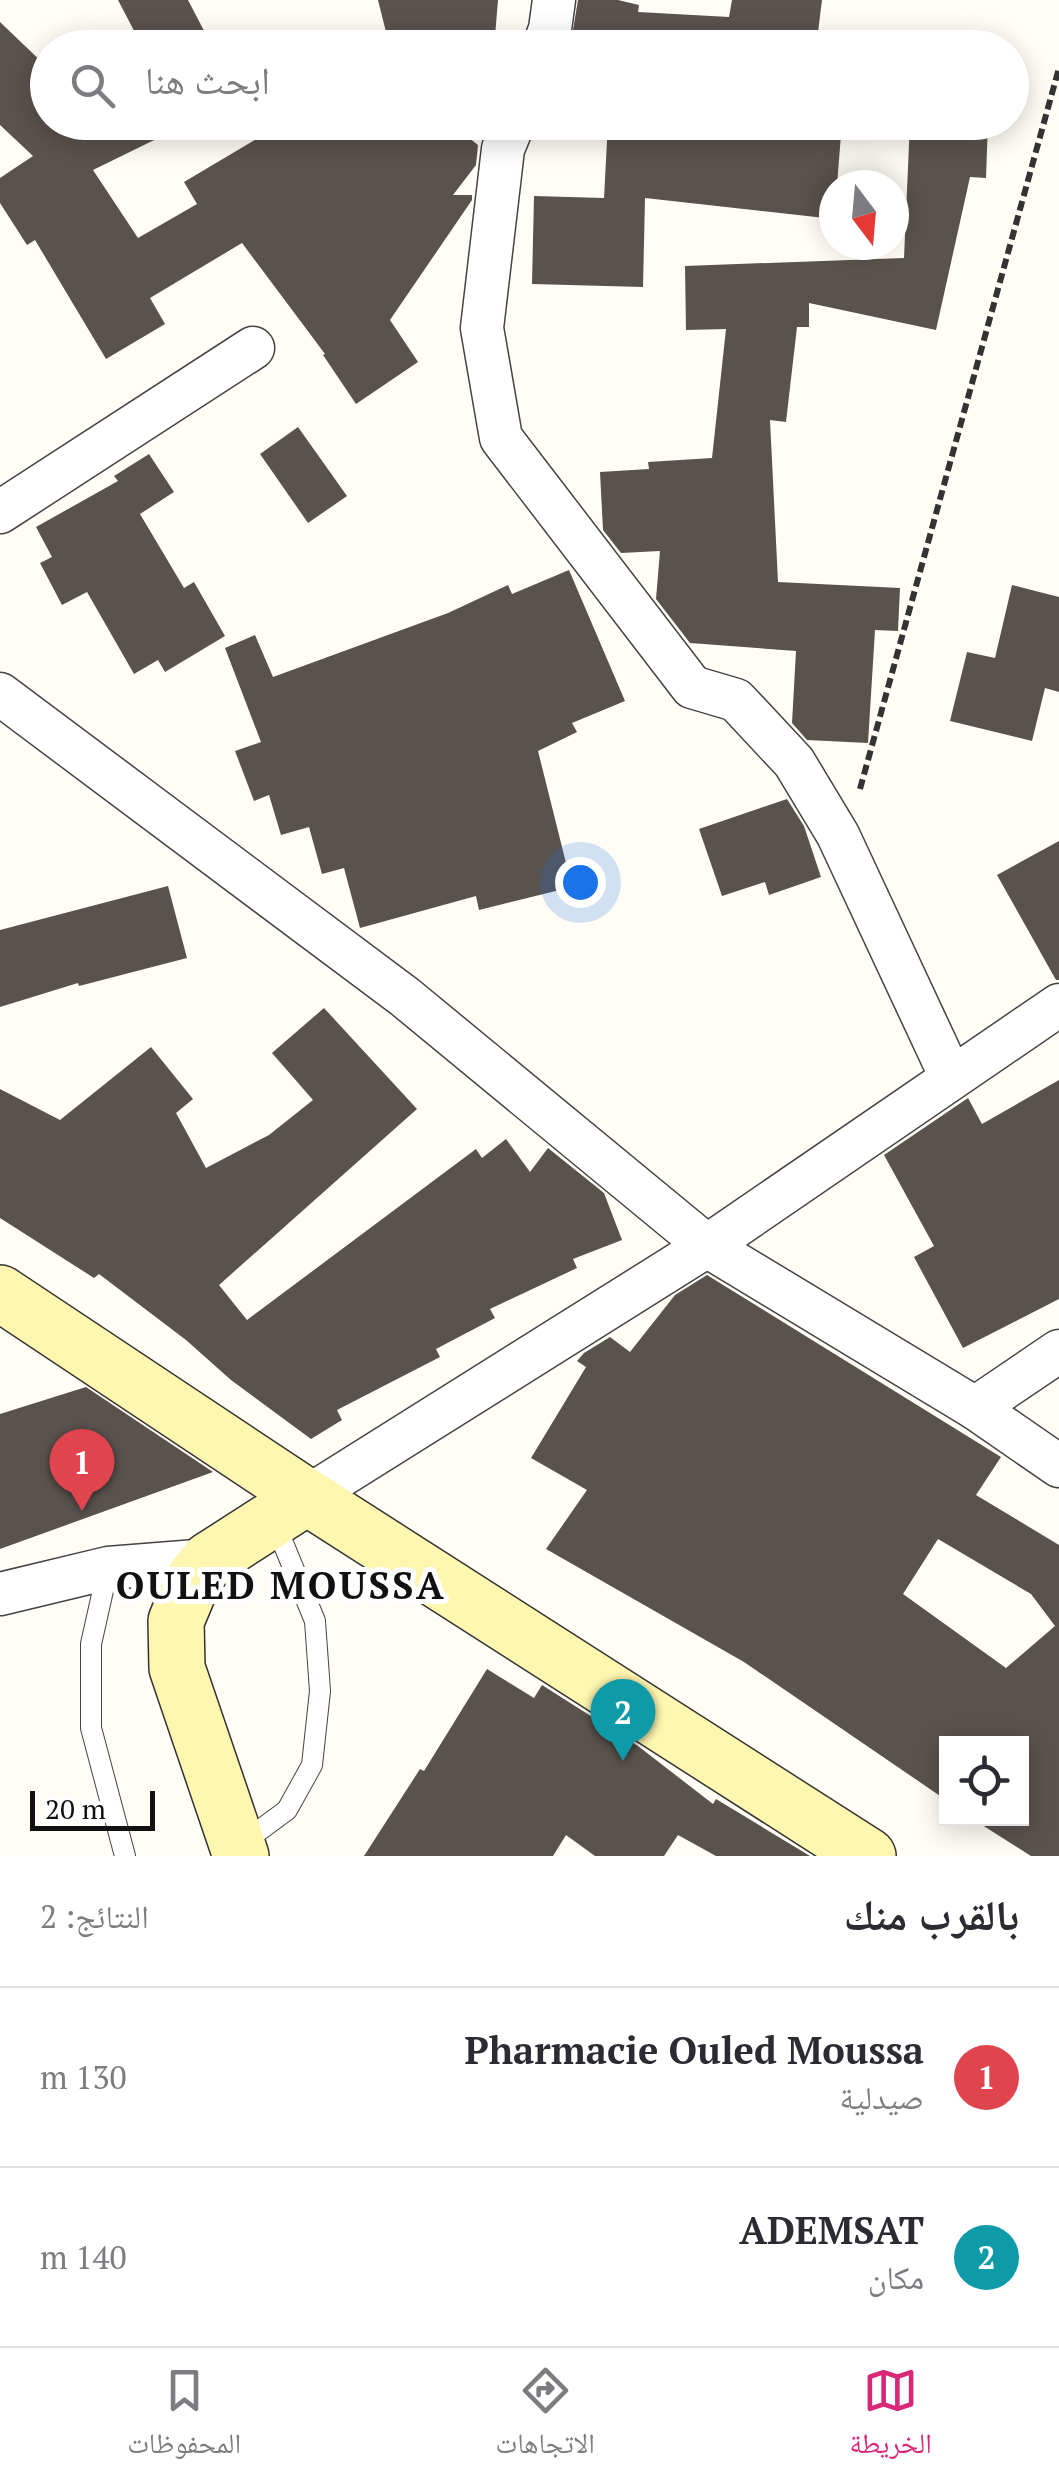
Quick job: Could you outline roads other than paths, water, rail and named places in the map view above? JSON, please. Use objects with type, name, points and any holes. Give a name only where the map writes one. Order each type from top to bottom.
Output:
[{"type":"main road","points":[[0,1293],[290,1508],[868,1856]]},
{"type":"main road","points":[[240,1851],[177,1668],[176,1622],[184,1599],[209,1560],[290,1508]]},
{"type":"street","points":[[550,30],[554,0]]},
{"type":"street","points":[[507,140],[482,328],[501,438],[692,688],[736,700],[794,762],[838,835],[952,1077]]},
{"type":"street","points":[[0,512],[253,348]]},
{"type":"street","points":[[0,694],[405,997],[707,1246],[975,1408],[1059,1466]]},
{"type":"street","points":[[290,1508],[707,1246],[1059,1006]]},
{"type":"street","points":[[975,1408],[1059,1350]]},
{"type":"street","points":[[0,1594],[108,1568],[209,1560]]},
{"type":"lane","points":[[240,1851],[287,1810],[312,1764],[320,1691],[315,1621],[290,1508]]},
{"type":"lane","points":[[108,1568],[90,1644],[91,1728],[125,1856]]},
{"type":"place","name":"Pharmacie Ouled Moussa","points":[[82,1511]]},
{"type":"place","name":"ADEMSAT","points":[[623,1761]]},
{"type":"district","name":"OULED MOUSSA","points":[[281,1586]]}]
